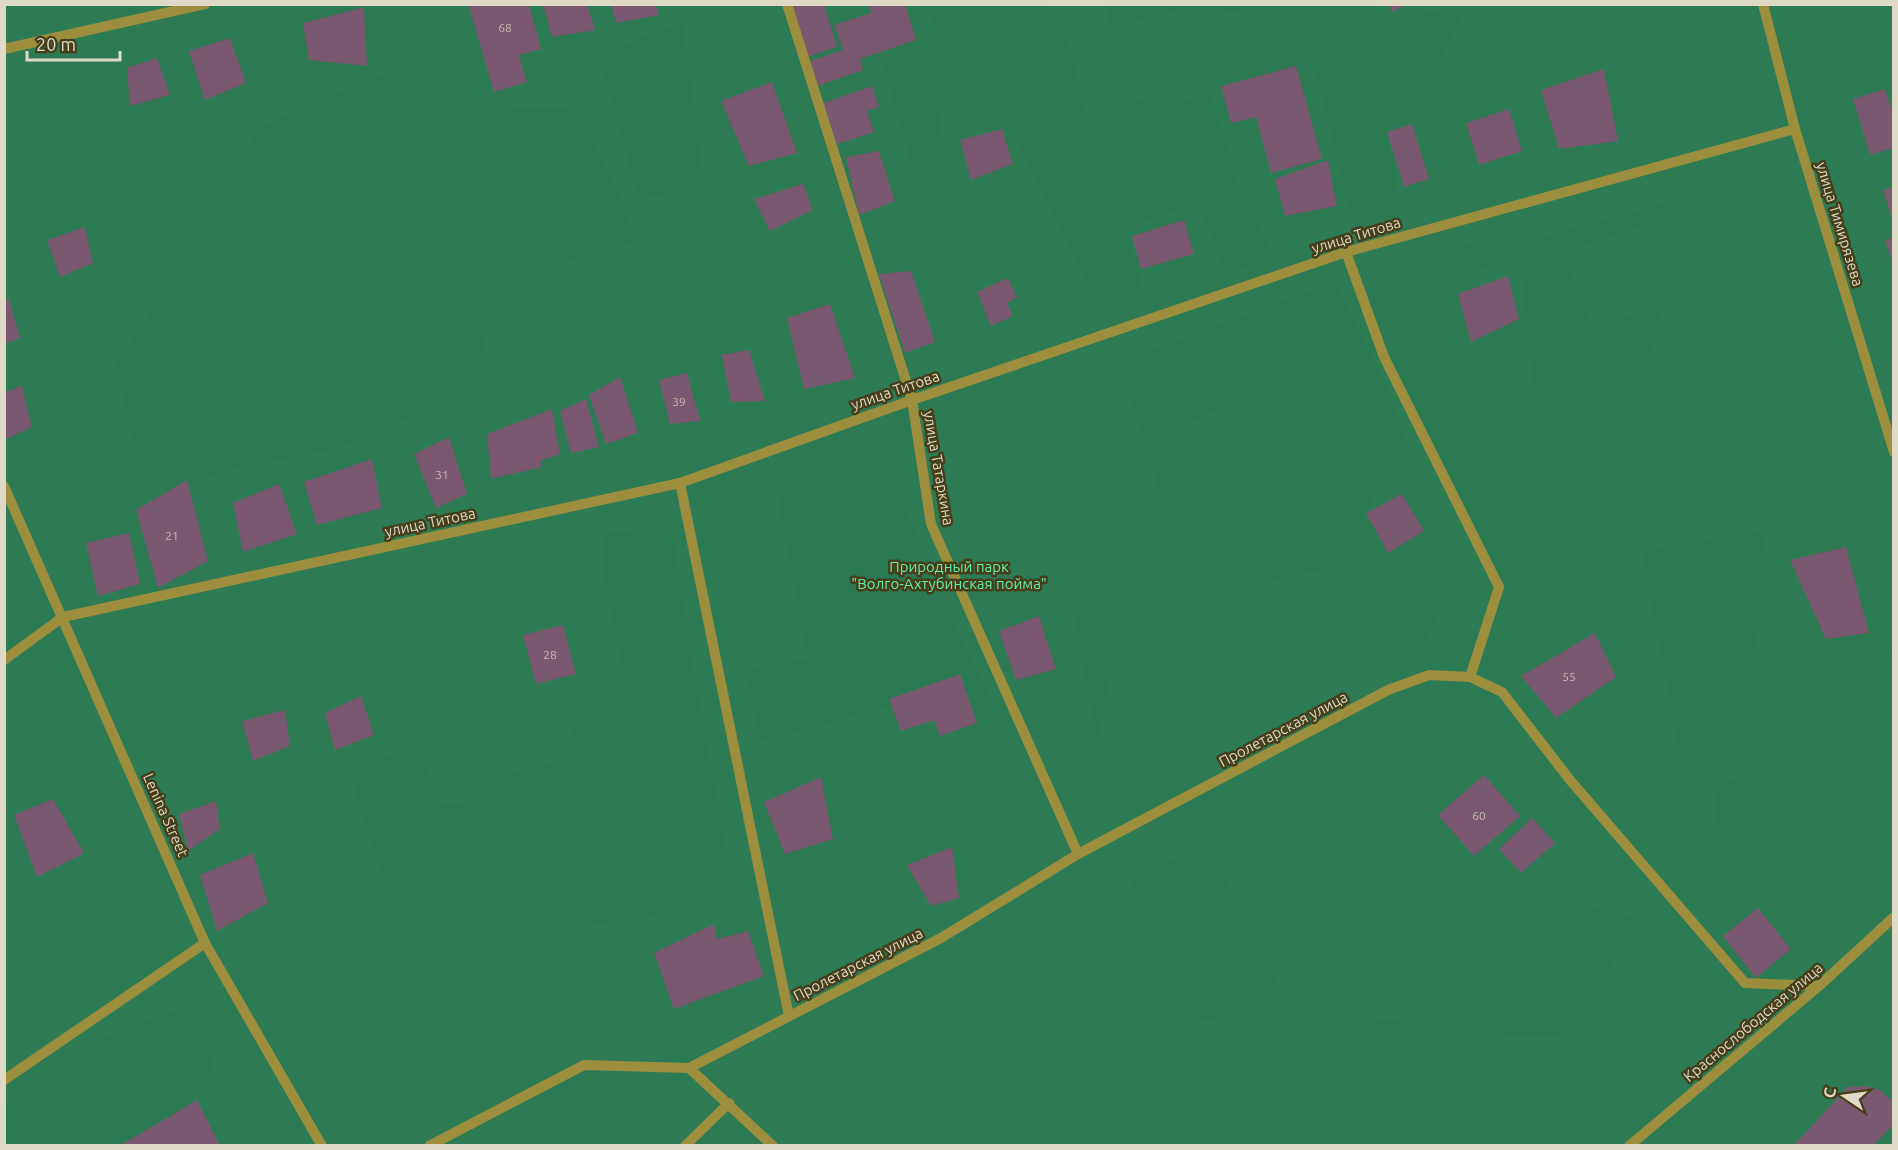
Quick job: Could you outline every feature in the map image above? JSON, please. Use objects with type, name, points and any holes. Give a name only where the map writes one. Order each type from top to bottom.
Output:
[{"type":"street","points":[[4,49],[205,4]]},
{"type":"street","name":"улица Татаркина","points":[[787,4],[912,400],[931,524],[1077,854]]},
{"type":"street","name":"улица Тимирязева","points":[[1764,4],[1795,129],[1893,452]]},
{"type":"street","name":"улица Титова","points":[[4,660],[63,617],[680,483],[912,400],[1346,252],[1795,129]]},
{"type":"street","points":[[1346,252],[1384,357],[1499,587],[1470,677]]},
{"type":"street","points":[[680,483],[789,1016]]},
{"type":"street","name":"Lenina Street","points":[[4,486],[205,943],[322,1146]]},
{"type":"street","name":"Пролетарская улица","points":[[689,1068],[941,938],[1077,854],[1388,690],[1429,675],[1470,677],[1502,692],[1570,780],[1745,983],[1819,986]]},
{"type":"street","name":"Краснослободская улица","points":[[1629,1146],[1819,986],[1893,918]]},
{"type":"street","points":[[4,1080],[205,943]]},
{"type":"street","points":[[429,1146],[584,1065],[689,1068],[773,1146]]},
{"type":"street","points":[[685,1146],[729,1103]]},
{"type":"green space","name":"Природный парк \"Волго-Ахтубинская пойма\"","points":[[5,5],[1893,5],[1893,1145],[5,1146]]},
{"type":"green space","points":[[926,5],[1042,5],[1061,16],[1084,117],[1136,101],[1177,104],[1210,91],[1240,192],[1274,256],[1225,275],[1200,205],[1125,225],[1145,300],[1103,317],[1012,129],[975,96],[937,98],[946,174],[915,176],[884,67],[923,46],[932,23]]},
{"type":"green space","points":[[1109,5],[1374,5],[1383,19],[1467,8],[1440,59],[1387,132],[1403,224],[1353,223],[1316,70],[1293,55],[1240,13],[1194,7],[1108,27]]},
{"type":"green space","points":[[682,22],[706,201],[638,194],[599,55]]},
{"type":"green space","points":[[420,60],[457,104],[578,110],[623,201],[634,242],[557,264],[490,318],[476,378],[421,413],[335,449],[235,468],[166,493],[134,444],[116,364],[222,204],[259,128],[320,100]]},
{"type":"green space","points":[[1685,198],[1690,208],[1562,253],[1594,330],[1664,301],[1650,354],[1595,413],[1556,419],[1533,383],[1523,281],[1508,260],[1464,274],[1447,251],[1480,240],[1533,240]]},
{"type":"green space","points":[[1334,282],[1383,378],[1409,453],[1374,494],[1358,528],[1390,578],[1438,612],[1425,645],[1388,621],[1328,569],[1267,583],[1205,543],[1164,606],[1116,643],[1097,742],[1070,592],[1051,576],[1074,554],[1150,514],[1163,450],[1209,424],[1272,498],[1350,455],[1285,373],[1221,408],[1147,442],[1116,364]]},
{"type":"green space","points":[[822,459],[900,497],[952,619],[1018,757],[996,771],[923,697],[761,741],[745,669],[808,659],[778,496]]},
{"type":"green space","points":[[1764,531],[1756,647],[1893,647],[1893,651],[1800,700],[1683,772],[1642,551]]},
{"type":"green space","points":[[604,533],[673,534],[692,665],[731,877],[707,895],[647,918],[566,928],[530,910],[469,913],[447,886],[386,887],[350,772],[420,743],[436,804],[466,805],[503,776],[551,764],[593,702],[627,686],[606,588]]},
{"type":"green space","points":[[1720,776],[1763,788],[1827,852],[1804,872],[1748,873],[1712,845]]},
{"type":"green space","points":[[1203,843],[1241,906],[1294,949],[1256,1013],[1198,1021],[1130,883]]},
{"type":"green space","points":[[1449,894],[1527,969],[1589,907],[1637,919],[1604,979],[1561,1037],[1505,1035],[1455,991],[1407,954]]},
{"type":"green space","points":[[173,1011],[213,1058],[205,1088],[140,1145],[5,1146],[5,1109],[55,1076],[91,1042]]},
{"type":"green space","points":[[1378,1019],[1433,1025],[1333,1137],[1340,1145],[1247,1145]]},
{"type":"building","points":[[468,4],[529,4],[541,49],[519,55],[527,82],[494,92]]},
{"type":"building","points":[[543,4],[587,4],[595,30],[552,37]]},
{"type":"building","points":[[611,4],[655,4],[659,15],[616,23]]},
{"type":"building","points":[[791,4],[824,4],[837,47],[807,57]]},
{"type":"building","points":[[868,4],[905,4],[916,40],[860,59],[863,70],[818,86],[810,61],[843,50],[834,25],[871,13]]},
{"type":"building","points":[[1390,5],[1406,5],[1391,12]]},
{"type":"building","points":[[364,7],[367,66],[309,60],[303,23]]},
{"type":"building","points":[[230,38],[246,83],[205,100],[189,51]]},
{"type":"building","points":[[157,58],[170,95],[130,106],[127,68]]},
{"type":"building","points":[[1296,66],[1322,159],[1271,173],[1256,117],[1231,123],[1221,86]]},
{"type":"building","points":[[1604,69],[1618,141],[1559,149],[1541,90]]},
{"type":"building","points":[[772,82],[797,153],[749,166],[721,101]]},
{"type":"building","points":[[872,86],[879,107],[867,111],[874,132],[837,144],[823,103]]},
{"type":"building","points":[[1885,89],[1894,117],[1894,148],[1870,155],[1853,99]]},
{"type":"building","points":[[1509,109],[1522,151],[1479,165],[1466,123]]},
{"type":"building","points":[[1412,124],[1429,179],[1404,187],[1387,132]]},
{"type":"building","points":[[1002,129],[1013,164],[971,180],[960,140]]},
{"type":"building","points":[[879,151],[895,201],[859,215],[846,157]]},
{"type":"building","points":[[1328,160],[1337,206],[1285,216],[1275,179]]},
{"type":"building","points":[[803,184],[813,210],[770,231],[754,199]]},
{"type":"building","points":[[1894,187],[1894,222],[1893,222],[1883,190]]},
{"type":"building","points":[[1184,220],[1194,254],[1141,269],[1132,236]]},
{"type":"building","points":[[85,227],[93,263],[60,277],[47,240]]},
{"type":"building","points":[[1894,237],[1894,264],[1893,264],[1885,240]]},
{"type":"building","points":[[911,271],[935,342],[905,353],[879,274]]},
{"type":"building","points":[[1508,276],[1519,319],[1471,342],[1458,294]]},
{"type":"building","points":[[1008,278],[1017,298],[1007,303],[1013,316],[991,326],[977,292]]},
{"type":"building","points":[[9,299],[20,338],[4,344],[4,300]]},
{"type":"building","points":[[830,304],[855,378],[804,389],[787,318]]},
{"type":"building","points":[[749,350],[765,401],[731,402],[722,355]]},
{"type":"building","points":[[687,373],[700,421],[670,424],[659,380]]},
{"type":"building","points":[[620,377],[638,433],[606,444],[589,395]]},
{"type":"building","points":[[22,386],[32,427],[4,440],[4,392]]},
{"type":"building","points":[[586,399],[599,447],[571,453],[560,411]]},
{"type":"building","points":[[552,409],[560,454],[540,461],[542,467],[491,479],[487,434]]},
{"type":"building","points":[[449,437],[467,494],[436,508],[414,454]]},
{"type":"building","points":[[372,459],[382,508],[317,525],[304,482]]},
{"type":"building","points":[[187,480],[208,561],[158,588],[136,510]]},
{"type":"building","points":[[279,484],[297,534],[243,552],[233,503]]},
{"type":"building","points":[[1402,494],[1424,531],[1388,553],[1366,513]]},
{"type":"building","points":[[129,533],[140,584],[98,596],[86,543]]},
{"type":"building","points":[[1846,547],[1869,633],[1826,639],[1790,560]]},
{"type":"building","points":[[1039,616],[1056,669],[1016,680],[999,631]]},
{"type":"building","points":[[563,625],[576,674],[536,684],[523,635]]},
{"type":"building","points":[[1595,633],[1616,677],[1556,718],[1521,676]]},
{"type":"building","points":[[960,674],[977,723],[940,736],[934,720],[901,731],[889,699]]},
{"type":"building","points":[[361,696],[374,735],[335,750],[325,713]]},
{"type":"building","points":[[285,710],[290,746],[253,761],[242,721]]},
{"type":"building","points":[[1484,775],[1520,816],[1474,856],[1438,815]]},
{"type":"building","points":[[821,777],[833,839],[785,854],[764,802]]},
{"type":"building","points":[[53,799],[84,853],[37,877],[14,815]]},
{"type":"building","points":[[216,801],[220,829],[188,851],[179,814]]},
{"type":"building","points":[[1532,818],[1555,843],[1521,873],[1499,849]]},
{"type":"building","points":[[952,847],[959,898],[931,906],[907,865]]},
{"type":"building","points":[[253,853],[268,903],[217,931],[200,875]]},
{"type":"building","points":[[1758,908],[1791,949],[1756,978],[1723,936]]},
{"type":"building","points":[[714,924],[717,939],[748,931],[764,976],[674,1009],[654,953]]},
{"type":"building","points":[[1866,1086],[1880,1090],[1892,1101],[1894,1108],[1891,1127],[1873,1146],[1793,1146],[1848,1087]]},
{"type":"building","points":[[197,1100],[220,1146],[119,1146],[182,1109]]}]
